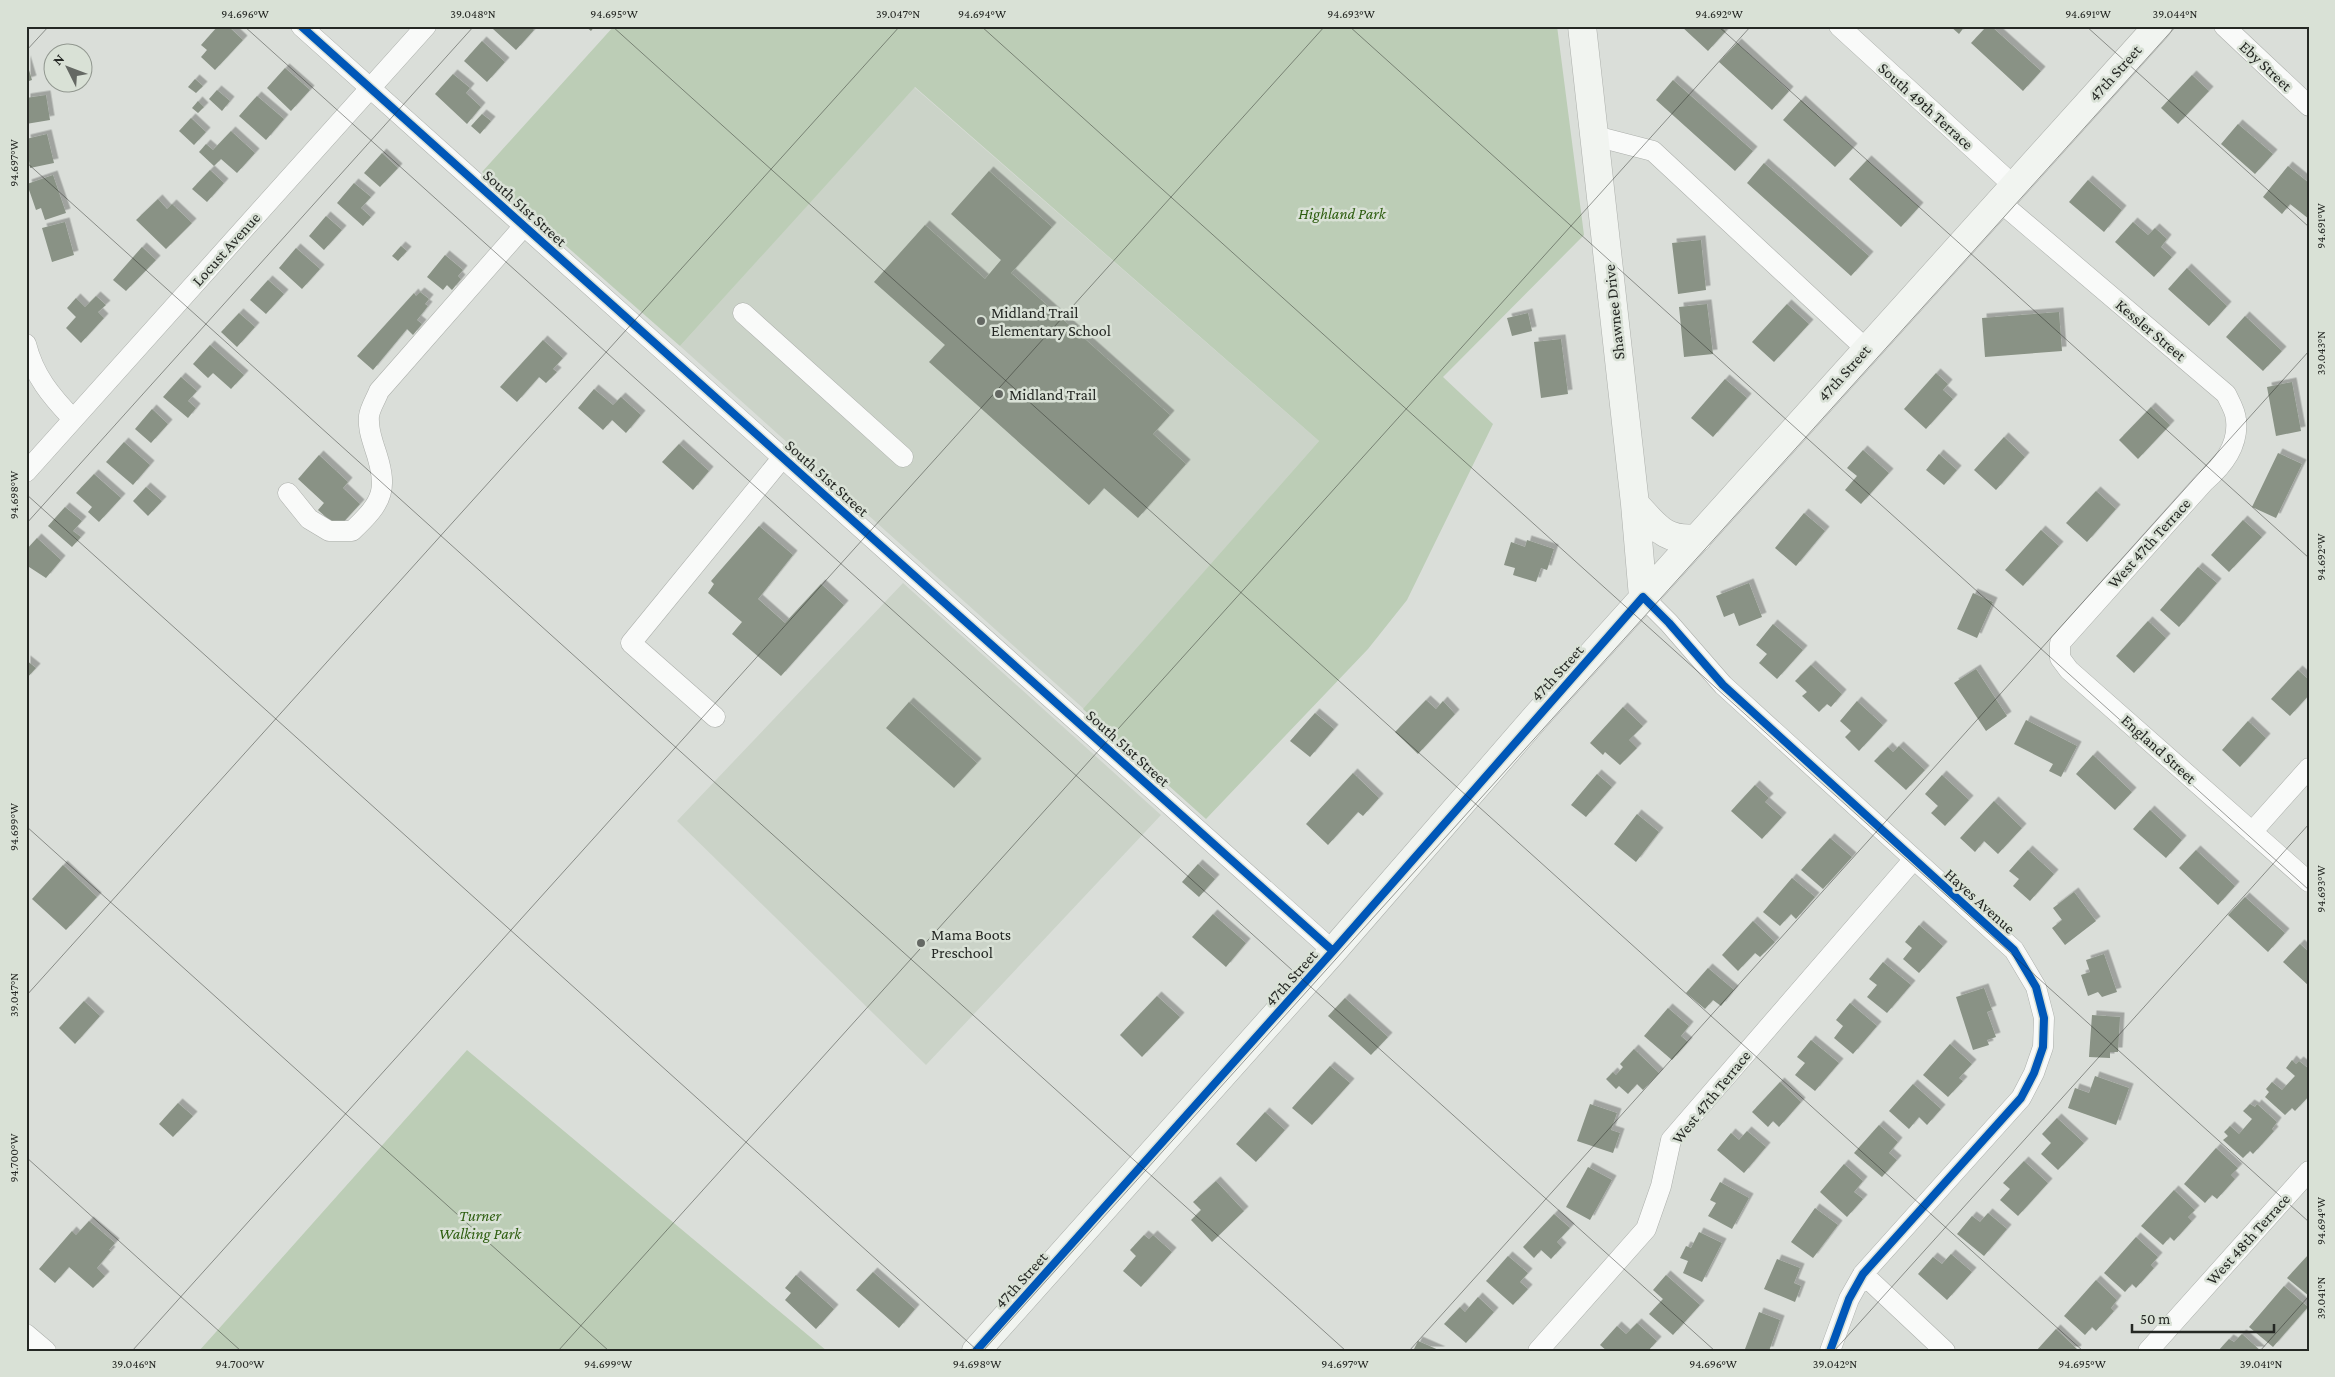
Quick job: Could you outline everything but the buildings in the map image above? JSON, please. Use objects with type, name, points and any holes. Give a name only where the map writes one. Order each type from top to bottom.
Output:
[{"type":"main road","name":"Shawnee Drive","points":[[1582,26],[1635,504],[1643,597]]},
{"type":"main road","name":"47th Street","points":[[976,1351],[1333,951],[1643,597],[2158,26]]},
{"type":"main road","points":[[1635,504],[1661,530],[1674,539],[1698,538]]},
{"type":"street","name":"South 51st Street","points":[[301,26],[1333,951]]},
{"type":"street","name":"Locust Avenue","points":[[26,472],[426,26]]},
{"type":"street","name":"South 49th Terrace","points":[[1839,26],[2006,193]]},
{"type":"street","name":"Eby Street","points":[[2224,26],[2309,106]]},
{"type":"street","points":[[1595,136],[1653,151],[1866,349]]},
{"type":"street","name":"Kessler Street","points":[[2006,193],[2226,394],[2236,418],[2235,445],[2217,471],[2204,482]]},
{"type":"street","points":[[288,493],[309,519],[329,531],[352,531],[372,512],[381,496],[383,474],[369,432],[369,414],[379,391],[524,226]]},
{"type":"street","points":[[743,313],[902,457]]},
{"type":"street","points":[[26,344],[31,365],[47,392],[73,419]]},
{"type":"street","points":[[715,717],[631,643],[783,457]]},
{"type":"street","name":"West 47th Terrace","points":[[2094,605],[2204,482]]},
{"type":"street","name":"Hayes Avenue","points":[[1643,597],[1669,623],[1723,685],[2014,950],[2036,987],[2044,1018],[2043,1047],[2021,1098],[1863,1274],[1849,1299],[1830,1351]]},
{"type":"street","name":"England Street","points":[[2094,605],[2060,643],[2060,658],[2069,670],[2309,882]]},
{"type":"street","points":[[2252,832],[2309,768]]},
{"type":"street","name":"West 47th Terrace","points":[[1538,1351],[1646,1230],[1661,1186],[1671,1140],[1914,859]]},
{"type":"street","name":"West 48th Terrace","points":[[2148,1351],[2309,1171]]},
{"type":"street","points":[[1863,1274],[1946,1351]]},
{"type":"street","points":[[26,1334],[46,1351]]},
{"type":"shaded area","name":"Midland Trail","points":[[914,87],[1319,441],[1084,709],[680,346]]},
{"type":"shaded area","name":"Mama Boots Preschool","points":[[903,583],[1161,815],[926,1065],[677,821]]},
{"type":"green space","name":"Highland Park","points":[[614,26],[1557,26],[1584,235],[1443,377],[1493,424],[1407,600],[1368,649],[1206,819],[1083,709],[1319,441],[915,87],[680,346],[482,172]]},
{"type":"green space","name":"Turner Walking Park","points":[[467,1050],[827,1351],[199,1351]]},
{"type":"cycle path","points":[[301,26],[1333,951]]},
{"type":"cycle path","points":[[976,1351],[1333,951],[1643,597],[1669,623],[1723,685],[2014,950],[2036,987],[2044,1018],[2043,1047],[2034,1073],[2021,1098],[1863,1274],[1849,1299],[1830,1351]]},
{"type":"place","name":"Midland Trail Elementary School","points":[[981,321]]},
{"type":"place","name":"Midland Trail","points":[[999,394]]},
{"type":"place","name":"Mama Boots Preschool","points":[[921,943]]}]
